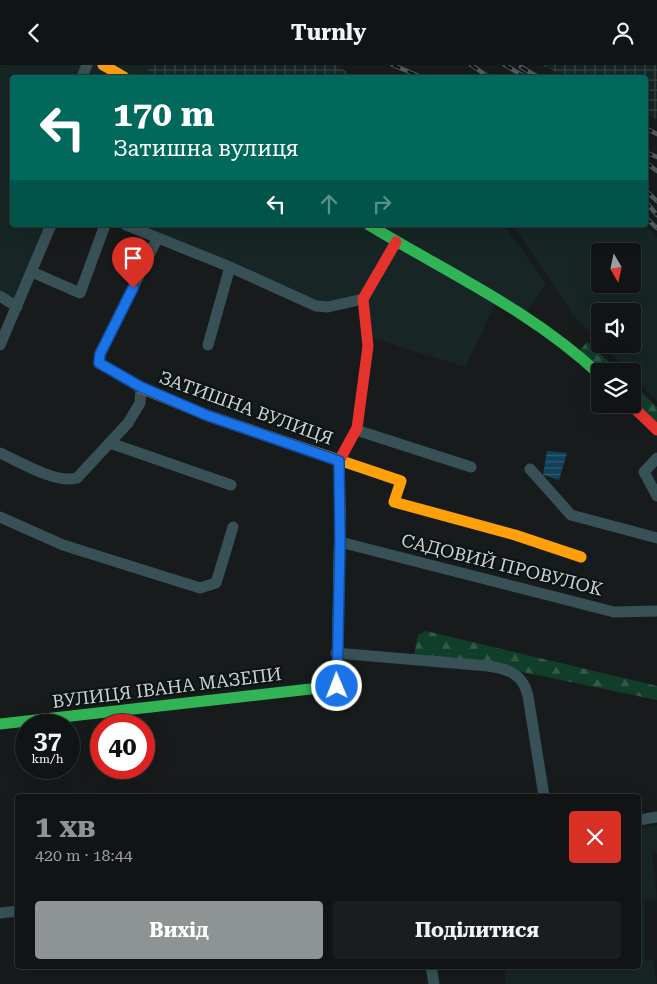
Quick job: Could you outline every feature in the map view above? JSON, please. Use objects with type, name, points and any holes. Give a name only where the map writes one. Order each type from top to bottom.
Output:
[{"type":"street","points":[[103,65],[120,75]]},
{"type":"street","points":[[0,345],[50,227]]},
{"type":"street","points":[[32,272],[80,293],[104,227]]},
{"type":"street","points":[[130,227],[230,267],[321,307],[363,299]]},
{"type":"street","points":[[372,227],[503,301],[562,341],[591,367]]},
{"type":"street","name":"ЗАТИШНА ВУЛИЦЯ","points":[[157,239],[100,354],[99,363],[141,387],[206,415],[401,481],[394,502],[515,535],[581,557]]},
{"type":"street","points":[[396,242],[363,299],[368,337],[368,355],[356,431],[339,461],[340,542],[336,653],[488,666],[508,669],[517,674],[523,681],[528,696],[544,794]]},
{"type":"street","points":[[208,345],[230,267]]},
{"type":"street","points":[[0,296],[17,307]]},
{"type":"street","name":"ЗАТИШНА ВУЛИЦЯ","points":[[0,453],[56,478],[69,481],[77,478],[128,423],[140,403],[141,387]]},
{"type":"street","points":[[639,413],[657,430]]},
{"type":"street","points":[[356,431],[471,467]]},
{"type":"street","points":[[110,443],[231,485]]},
{"type":"street","points":[[657,459],[644,472],[657,496]]},
{"type":"street","points":[[530,469],[571,515],[657,537]]},
{"type":"street","points":[[0,517],[62,545],[200,588],[216,583],[233,527]]},
{"type":"street","name":"САДОВИЙ ПРОВУЛОК","points":[[340,542],[614,612],[657,611]]},
{"type":"street","name":"ВУЛИЦЯ ІВАНА МАЗЕПИ","points":[[0,724],[337,686],[336,653]]},
{"type":"street","points":[[641,820],[657,817]]},
{"type":"street","points":[[0,913],[15,911]]},
{"type":"street","points":[[432,969],[434,984]]},
{"type":"shaded area","points":[[0,65],[152,65],[144,75],[10,75],[10,227],[50,227],[17,307],[0,296]]},
{"type":"shaded area","points":[[152,65],[337,65],[351,75],[144,75]]},
{"type":"shaded area","points":[[542,65],[657,65],[657,119],[648,116],[648,75],[562,75]]},
{"type":"shaded area","points":[[131,227],[505,227],[546,284],[524,315],[498,299],[465,367],[368,337],[363,299],[328,307]]},
{"type":"shaded area","points":[[514,227],[648,227],[657,237],[657,401],[641,384],[641,363],[620,363],[611,353],[641,353],[641,303],[591,303],[591,332],[574,316]]},
{"type":"shaded area","points":[[657,825],[657,853],[652,854],[657,899],[645,900],[645,959],[654,961],[656,984],[505,984],[505,969],[641,969],[641,828]]},
{"type":"green space","points":[[587,342],[591,346],[591,353],[599,353],[610,363],[591,364],[578,353]]},
{"type":"green space","points":[[641,392],[657,407],[657,430],[641,413]]},
{"type":"green space","points":[[426,631],[657,686],[657,700],[499,667],[413,660],[418,635]]},
{"type":"water","points":[[547,451],[567,453],[559,480],[543,475]]},
{"type":"railway","points":[[393,65],[416,75]]},
{"type":"railway","points":[[471,65],[486,75]]},
{"type":"railway","points":[[505,65],[522,75]]},
{"type":"railway","points":[[521,67],[535,75]]},
{"type":"railway","points":[[648,130],[657,134]]},
{"type":"railway","points":[[648,153],[657,157]]},
{"type":"railway","points":[[648,164],[657,171]]},
{"type":"railway","points":[[648,193],[657,201]]},
{"type":"railway","points":[[648,204],[657,215]]},
{"type":"railway","points":[[648,220],[657,228]]},
{"type":"traffic: fast","points":[[372,227],[518,312],[574,352],[591,367]]},
{"type":"traffic: fast","points":[[0,724],[337,686],[340,509]]},
{"type":"traffic: slow","points":[[103,65],[120,75]]},
{"type":"traffic: slow","points":[[141,388],[206,415],[401,481],[394,502],[515,535],[581,557]]},
{"type":"traffic: jam","points":[[340,509],[339,461],[357,428],[368,346],[363,299],[396,242]]},
{"type":"traffic: jam","points":[[639,413],[657,430]]},
{"type":"route","points":[[133,288],[100,354],[99,363],[141,387],[206,415],[339,461],[337,479],[340,542],[336,653],[337,686]]}]
